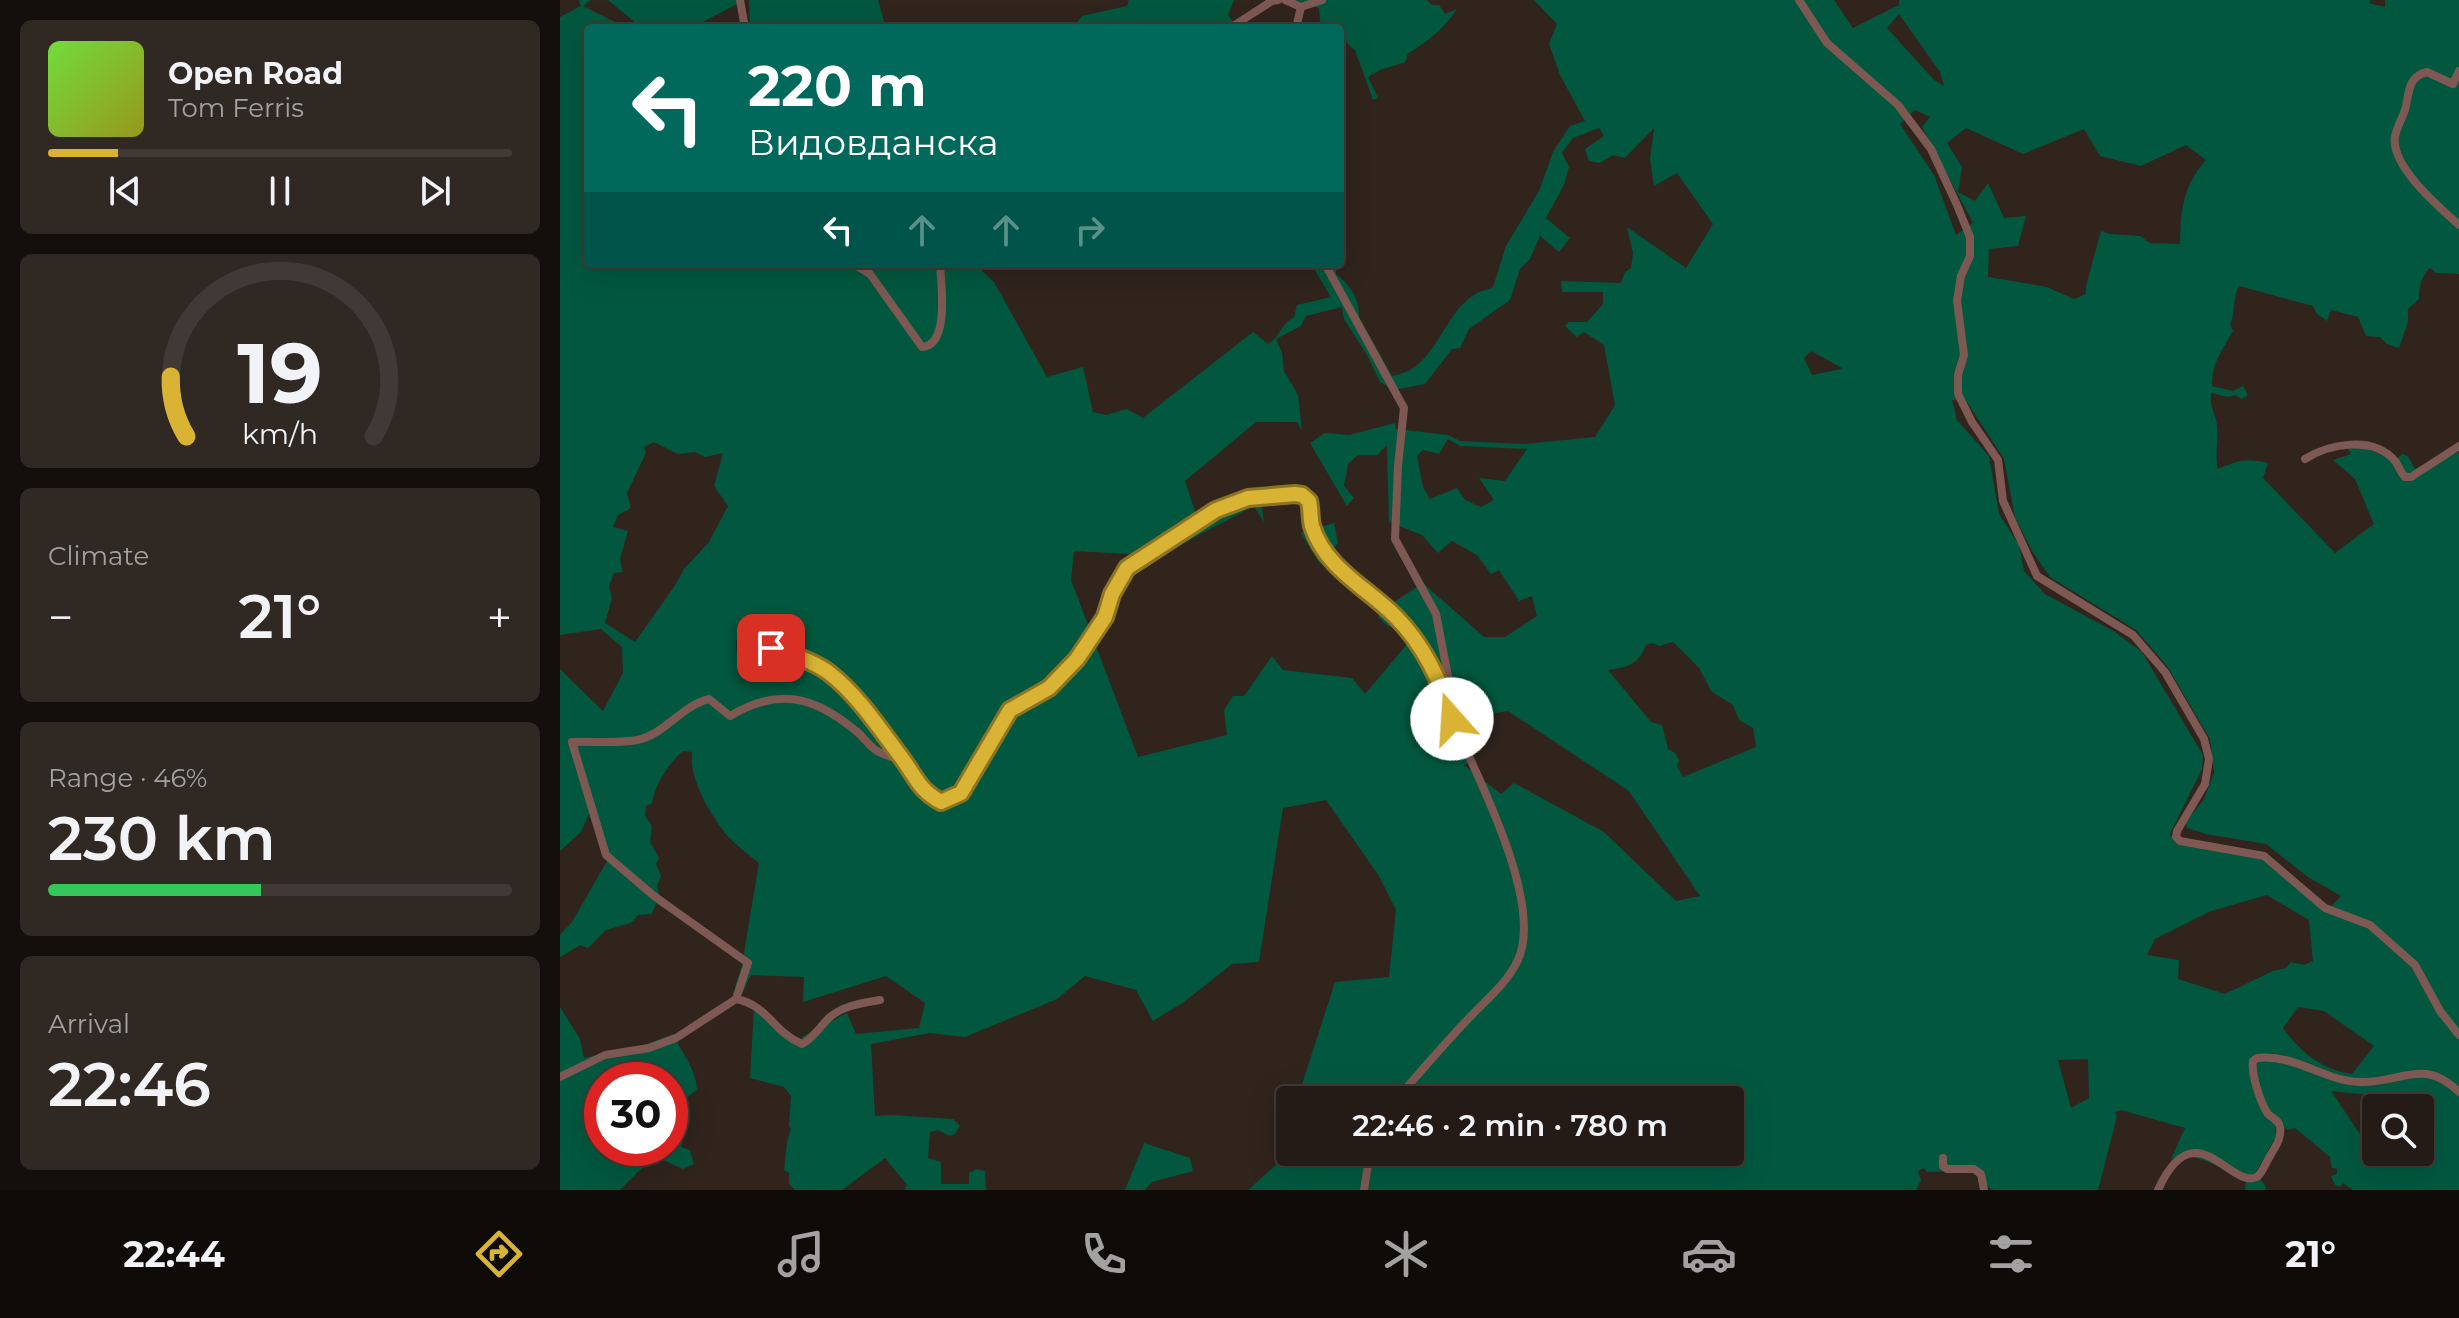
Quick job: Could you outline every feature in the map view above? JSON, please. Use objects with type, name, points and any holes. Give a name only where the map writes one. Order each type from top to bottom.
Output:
[{"type":"street","points":[[740,0],[744,24]]},
{"type":"street","points":[[1239,24],[1278,0]]},
{"type":"street","points":[[1285,0],[1301,7],[1322,0]]},
{"type":"street","points":[[1799,0],[1827,43],[1898,105],[1931,149],[1957,205],[1970,237],[1970,256],[1961,276],[1957,301],[1964,355],[1958,375],[1958,394],[1962,406],[1998,460],[2003,501],[2037,576],[2133,635],[2165,672],[2204,739],[2209,759],[2205,784],[2176,837],[2180,841],[2264,856],[2330,911],[2370,925],[2415,965],[2440,1011],[2459,1035]]},
{"type":"street","points":[[1297,24],[1301,7]]},
{"type":"street","points":[[2459,71],[2453,84],[2427,72],[2417,76],[2410,86],[2395,136],[2399,155],[2416,184],[2459,225]]},
{"type":"street","points":[[860,268],[870,274],[922,347],[935,343],[938,335],[942,313],[940,268]]},
{"type":"street","points":[[1327,268],[1404,408],[1395,539],[1436,614],[1454,707],[1452,719]]},
{"type":"street","points":[[2305,459],[2320,449],[2357,444],[2379,450],[2395,461],[2405,477],[2411,477],[2459,446]]},
{"type":"street","points":[[771,648],[826,671],[843,685],[904,761],[924,792],[941,802],[961,793],[1010,710],[1049,688],[1077,659],[1105,617],[1112,594],[1127,568],[1216,510],[1248,498],[1302,495],[1309,501],[1311,522],[1328,559],[1395,617],[1433,667],[1514,865],[1521,899],[1524,934],[1518,961],[1496,991],[1409,1086]]},
{"type":"street","points":[[560,1077],[605,1055],[649,1048],[676,1038],[736,999],[748,963],[654,896],[606,855],[572,742],[638,740],[669,723],[692,703],[709,699],[730,716],[772,698],[783,698],[829,711],[858,732],[876,751],[904,761]]},
{"type":"street","points":[[736,999],[753,1002],[790,1040],[802,1044],[812,1039],[828,1018],[840,1010],[880,1000]]},
{"type":"street","points":[[2158,1190],[2174,1161],[2187,1155],[2202,1158],[2243,1179],[2252,1180],[2260,1175],[2280,1131],[2279,1123],[2265,1107],[2252,1068],[2257,1058],[2305,1064],[2330,1076],[2358,1082],[2428,1072],[2448,1081],[2459,1092]]},
{"type":"street","points":[[1943,1158],[1943,1166],[1947,1169],[1974,1169],[1981,1174],[1984,1190]]},
{"type":"street","points":[[1364,1190],[1368,1166]]},
{"type":"green space","points":[[579,0],[591,0],[583,6],[619,24],[584,24],[584,122],[581,125],[584,125],[584,268],[979,268],[994,282],[1047,377],[1083,367],[1093,412],[1106,415],[1127,409],[1143,418],[1253,332],[1268,344],[1294,317],[1297,305],[1331,297],[1313,268],[1336,268],[1336,274],[1353,293],[1359,317],[1392,376],[1407,372],[1419,364],[1463,304],[1475,294],[1493,287],[1506,246],[1539,191],[1553,152],[1570,126],[1585,121],[1560,75],[1549,44],[1557,24],[1534,0],[1834,0],[1853,28],[1899,5],[1899,0],[2371,0],[2369,3],[2385,7],[2385,0],[2459,0],[2459,274],[2436,273],[2430,268],[2427,271],[2421,282],[2419,299],[2408,309],[2408,322],[2399,348],[2387,344],[2380,337],[2366,336],[2358,317],[2331,310],[2327,321],[2317,314],[2313,306],[2239,286],[2230,324],[2233,331],[2216,363],[2212,386],[2233,391],[2243,386],[2248,395],[2242,399],[2235,395],[2228,397],[2211,393],[2211,397],[2217,426],[2218,469],[2243,461],[2268,463],[2263,478],[2335,553],[2374,524],[2355,479],[2333,460],[2351,454],[2347,447],[2372,450],[2393,463],[2402,454],[2408,456],[2415,469],[2459,452],[2459,1190],[2353,1190],[2343,1183],[2340,1187],[2335,1185],[2331,1176],[2337,1174],[2337,1169],[2332,1168],[2330,1157],[2295,1128],[2288,1130],[2275,1122],[2276,1136],[2255,1174],[2266,1190],[2245,1190],[2246,1179],[2209,1162],[2190,1157],[2171,1159],[2185,1128],[2121,1110],[2115,1112],[2117,1116],[2098,1190],[1992,1190],[1971,1171],[1927,1172],[1924,1168],[1918,1171],[1921,1180],[1916,1190],[1248,1190],[1276,1165],[1744,1166],[1744,1086],[1302,1086],[1335,982],[1389,977],[1396,910],[1379,876],[1326,800],[1283,808],[1259,962],[1232,964],[1184,1002],[1153,1021],[1136,990],[1085,976],[1057,999],[965,1037],[930,1033],[871,1044],[875,1116],[953,1119],[960,1126],[955,1134],[950,1136],[938,1130],[930,1132],[928,1158],[941,1162],[941,1184],[969,1184],[969,1173],[977,1169],[985,1171],[986,1190],[904,1190],[907,1185],[885,1158],[842,1190],[795,1190],[789,1184],[789,1173],[784,1170],[791,1129],[791,1096],[784,1087],[750,1078],[754,1007],[786,1039],[802,1040],[802,1037],[847,1013],[856,1034],[919,1028],[925,1003],[886,976],[803,1002],[804,977],[751,975],[742,994],[733,994],[742,965],[759,863],[729,837],[713,815],[697,784],[692,752],[683,751],[673,762],[659,781],[652,803],[646,806],[645,816],[652,826],[650,842],[659,858],[656,864],[661,876],[657,886],[663,908],[656,903],[652,914],[638,915],[631,923],[606,930],[588,948],[580,945],[560,957],[560,935],[572,922],[607,861],[589,814],[581,832],[560,851],[560,669],[603,711],[623,673],[622,647],[601,629],[560,635],[560,17],[581,6]],"holes":[[[1899,14],[1940,72],[1944,86],[1934,80],[1887,28]],[[1915,110],[1930,117],[1922,127],[1973,223],[1956,235],[1934,175],[1900,124]],[[1599,128],[1604,136],[1585,149],[1589,161],[1600,163],[1613,155],[1625,158],[1654,128],[1650,159],[1654,186],[1677,173],[1713,224],[1686,268],[1627,227],[1633,253],[1631,268],[1625,272],[1621,283],[1561,281],[1562,292],[1603,292],[1603,304],[1587,322],[1569,322],[1565,326],[1577,337],[1584,332],[1604,345],[1615,405],[1595,437],[1524,444],[1460,441],[1448,435],[1396,429],[1395,423],[1349,435],[1325,433],[1310,443],[1347,506],[1354,498],[1344,486],[1348,464],[1358,455],[1377,455],[1387,445],[1389,522],[1422,535],[1438,553],[1452,541],[1477,555],[1491,574],[1499,570],[1519,601],[1532,596],[1537,616],[1505,637],[1484,637],[1423,583],[1381,611],[1378,617],[1389,627],[1394,625],[1409,642],[1365,694],[1352,678],[1283,670],[1272,656],[1244,696],[1233,696],[1224,710],[1227,735],[1138,757],[1071,580],[1074,551],[1130,554],[1134,559],[1180,545],[1254,506],[1264,522],[1259,491],[1196,514],[1185,481],[1256,422],[1297,422],[1302,431],[1298,395],[1284,371],[1282,353],[1276,339],[1301,326],[1306,316],[1342,307],[1344,319],[1380,382],[1394,390],[1425,384],[1452,349],[1460,348],[1469,329],[1510,300],[1520,269],[1530,259],[1540,236],[1559,252],[1570,238],[1546,218],[1564,185],[1569,167],[1562,153],[1573,138]],[[1966,128],[2023,154],[2084,129],[2100,156],[2141,166],[2186,145],[2206,160],[2187,189],[2180,244],[2150,243],[2140,236],[2101,231],[2086,294],[2074,299],[2047,287],[1988,277],[1989,249],[2018,246],[2026,216],[2004,218],[1988,183],[1975,201],[1958,192],[1962,167],[1947,143]],[[1811,351],[1842,368],[1812,375],[1804,358]],[[1965,399],[2004,459],[2015,517],[2032,551],[2050,577],[2136,630],[2167,666],[2210,739],[2214,773],[2204,799],[2186,822],[2187,828],[2266,844],[2308,877],[2341,896],[2326,912],[2264,860],[2180,845],[2170,834],[2202,769],[2203,755],[2142,652],[2115,632],[2045,594],[2024,571],[2019,545],[1999,514],[1989,456],[1957,420],[1952,400]],[[1448,439],[1460,446],[1527,449],[1505,481],[1479,478],[1494,500],[1481,507],[1465,500],[1457,488],[1430,499],[1423,487],[1417,456],[1423,450],[1439,454]],[[654,442],[678,454],[695,452],[705,457],[723,453],[714,486],[728,506],[709,542],[684,569],[635,642],[605,623],[612,598],[609,586],[614,573],[623,572],[620,559],[628,531],[613,527],[618,515],[631,508],[627,493],[646,453],[644,447]],[[764,628],[772,657],[765,671],[738,673],[736,641],[741,633]],[[1673,642],[1699,668],[1712,692],[1733,705],[1739,720],[1753,728],[1756,747],[1683,777],[1677,766],[1679,760],[1668,749],[1662,725],[1651,722],[1608,670],[1632,664],[1646,645],[1653,643],[1659,646]],[[1508,711],[1629,791],[1700,896],[1676,901],[1604,832],[1514,783],[1501,794],[1464,765],[1474,760],[1459,719]],[[2267,895],[2309,920],[2313,961],[2304,965],[2291,962],[2286,968],[2225,994],[2178,979],[2179,960],[2147,955],[2155,939],[2211,911]],[[2298,1007],[2324,1011],[2374,1046],[2352,1074],[2321,1064],[2297,1045],[2283,1028]],[[2088,1059],[2089,1098],[2071,1108],[2058,1060]]]},
{"type":"green space","points":[[608,0],[745,0],[699,24],[637,24]]},
{"type":"green space","points":[[749,0],[878,0],[885,24],[750,24]]},
{"type":"green space","points":[[1129,0],[1234,0],[1228,15],[1235,24],[1075,24],[1082,16],[1127,6]]},
{"type":"green space","points":[[1295,0],[1427,0],[1432,5],[1439,5],[1445,14],[1457,9],[1435,34],[1407,54],[1406,62],[1368,77],[1378,98],[1373,100],[1355,50],[1344,38],[1344,24],[1323,24],[1319,8]]},
{"type":"green space","points":[[1334,523],[1338,543],[1320,564],[1301,533]]},
{"type":"green space","points":[[560,1007],[580,1039],[584,1058],[644,1045],[674,1034],[691,1067],[696,1081],[697,1090],[688,1097],[688,1062],[584,1062],[584,1166],[644,1166],[620,1190],[560,1190]]},
{"type":"green space","points":[[1144,1143],[1190,1158],[1193,1171],[1152,1182],[1145,1190],[1125,1190]]},
{"type":"green space","points":[[688,1149],[694,1164],[683,1169],[676,1166],[688,1166]]},
{"type":"route","points":[[771,648],[826,671],[843,685],[904,761],[924,792],[941,802],[961,793],[1010,710],[1049,688],[1077,659],[1105,617],[1118,580],[1127,568],[1216,510],[1248,498],[1295,494],[1309,501],[1311,522],[1328,559],[1395,617],[1418,644],[1433,667],[1452,719]]}]
